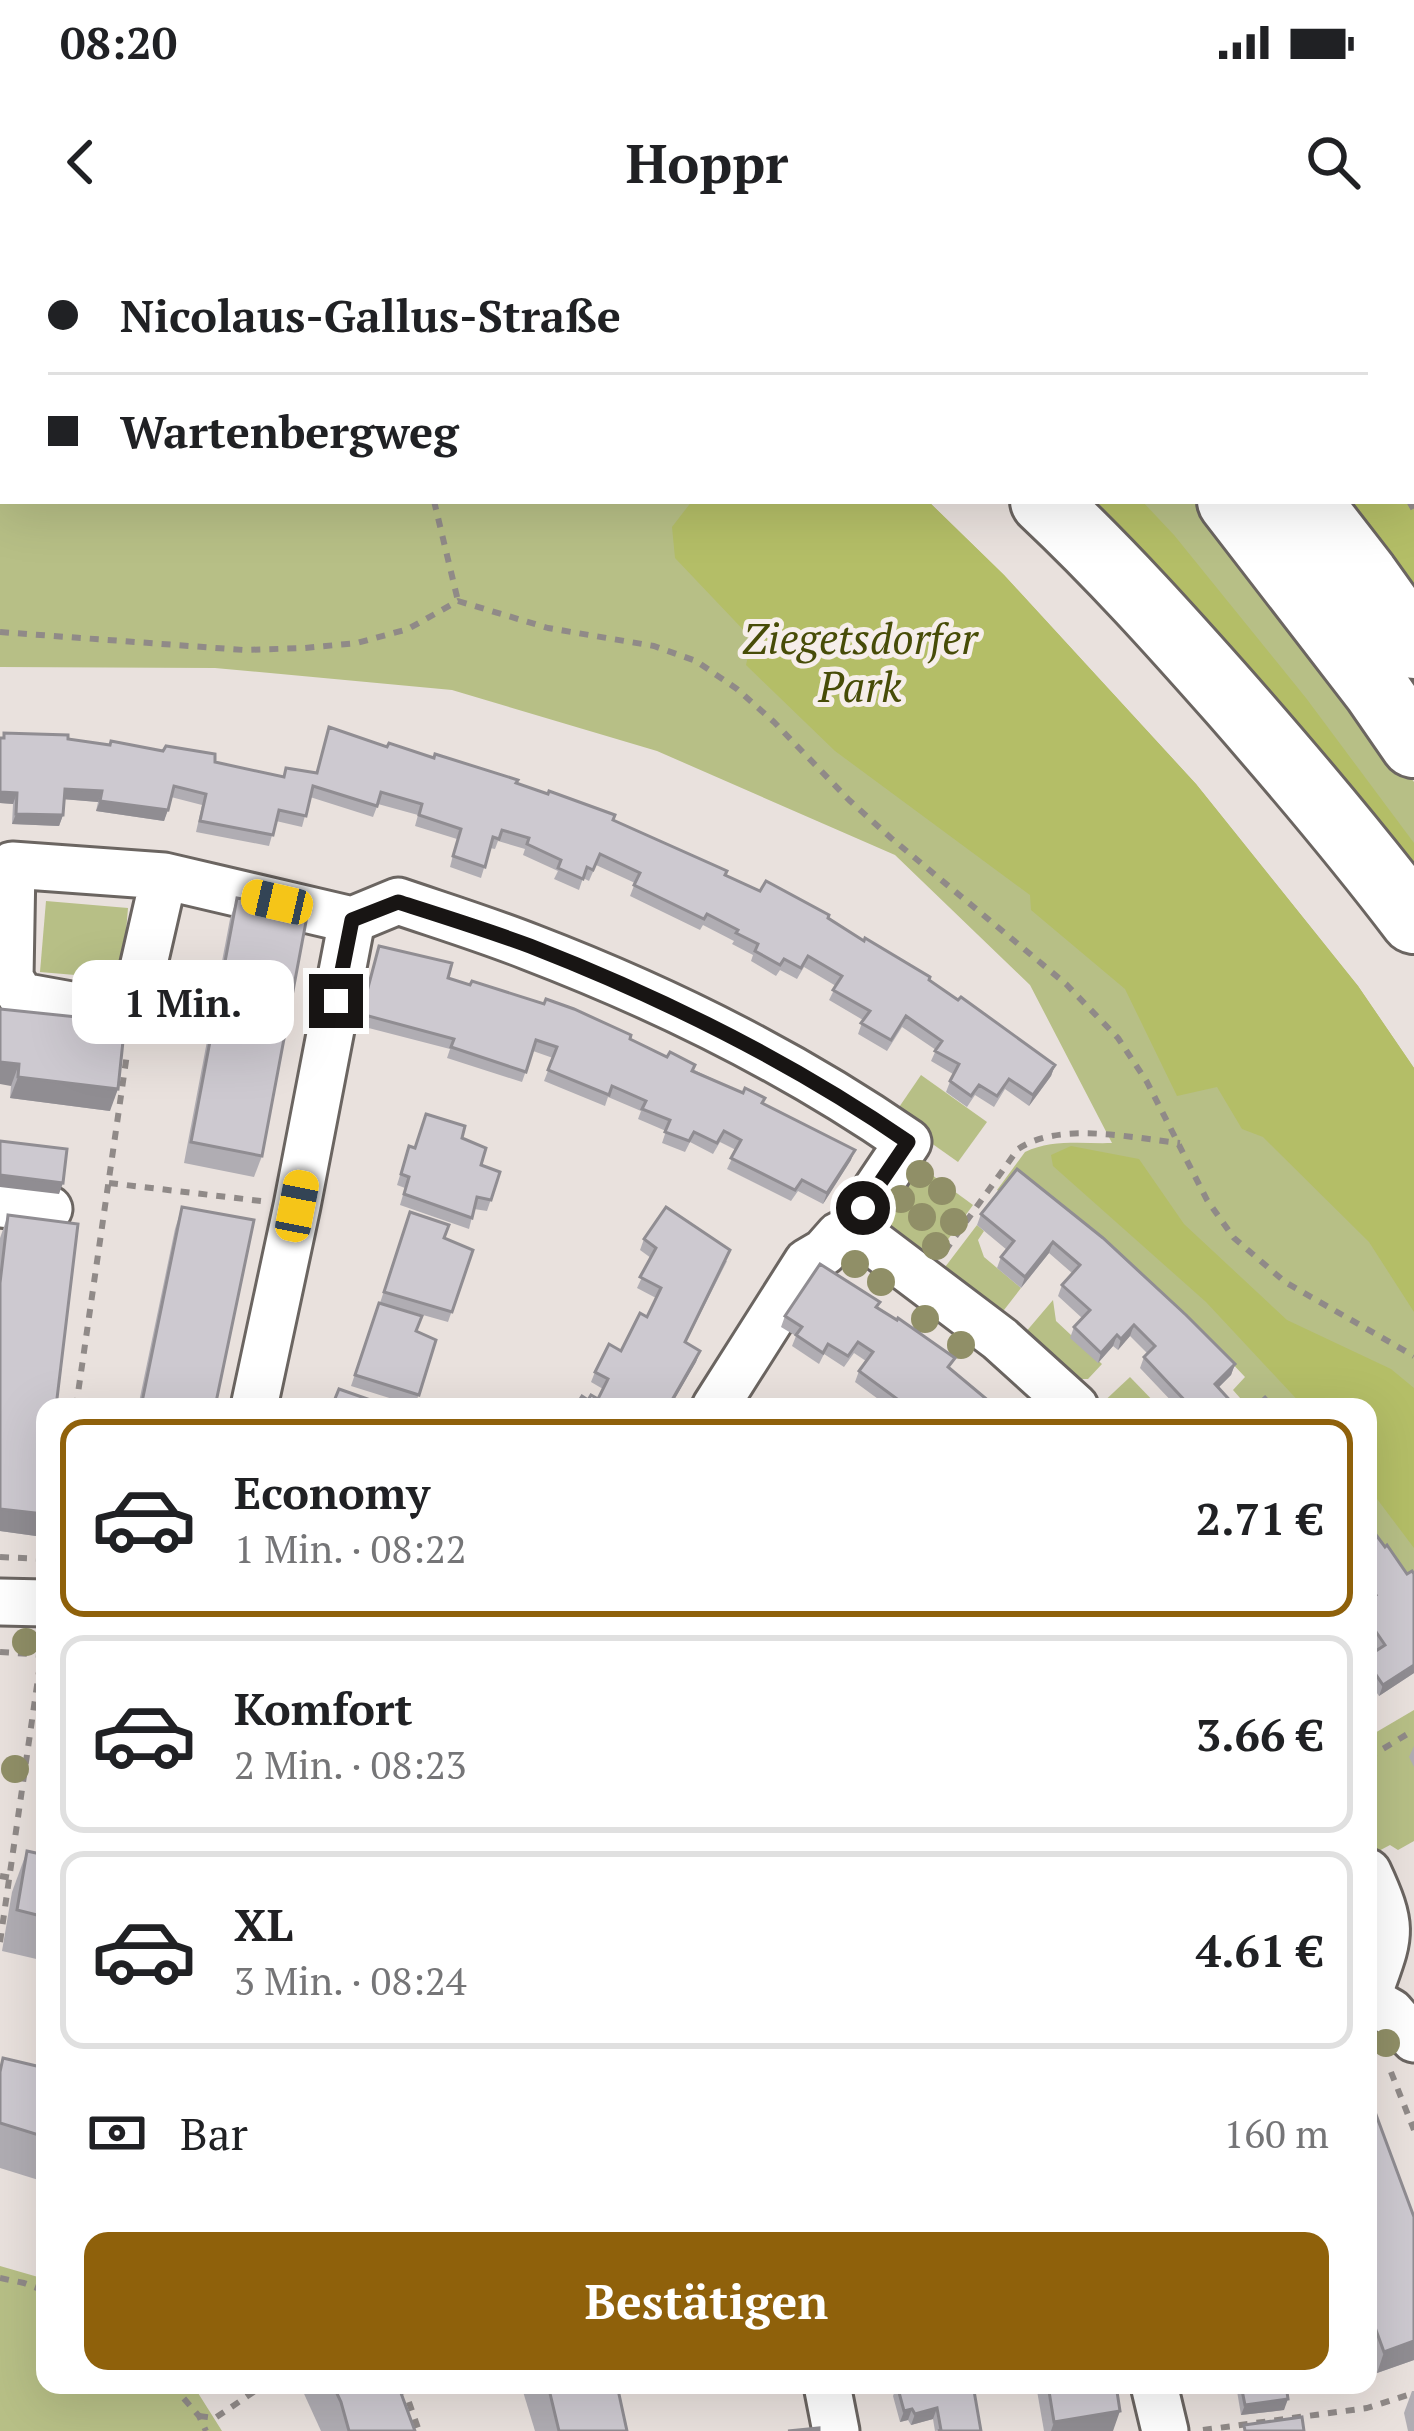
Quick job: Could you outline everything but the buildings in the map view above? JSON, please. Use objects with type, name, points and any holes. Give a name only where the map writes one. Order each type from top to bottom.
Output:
[{"type":"highway","points":[[1047,504],[1195,658],[1355,842],[1414,920]]},
{"type":"highway","points":[[1233,504],[1414,744]]},
{"type":"highway","points":[[1309,504],[1414,645]]},
{"type":"street","points":[[164,876],[132,1016],[21,996],[10,978],[12,865],[164,876],[352,920],[398,902],[528,946],[655,998],[770,1056],[908,1142],[863,1208],[860,1227],[874,1246],[1000,1340],[1065,1398]]},
{"type":"street","points":[[256,1398],[352,920]]},
{"type":"street","points":[[0,1204],[50,1209]]},
{"type":"street","points":[[721,1398],[807,1262],[824,1252],[839,1234],[860,1227]]},
{"type":"street","points":[[0,1602],[36,1603]]},
{"type":"street","points":[[1377,1892],[1385,1910],[1388,1939],[1377,1971]]},
{"type":"street","points":[[1377,2003],[1391,2012],[1400,2052]]},
{"type":"street","points":[[828,2394],[836,2431]]},
{"type":"street","points":[[1156,2394],[1165,2431]]},
{"type":"path","points":[[435,504],[458,601]]},
{"type":"path","points":[[0,632],[244,650],[305,648],[357,644],[408,629],[458,601],[548,628],[654,646],[696,661],[737,689],[891,838],[1066,984],[1118,1039],[1147,1082],[1207,1200],[1234,1238],[1285,1282],[1414,1356]]},
{"type":"path","points":[[77,1398],[132,1016]]},
{"type":"path","points":[[924,1281],[1018,1149],[1029,1142],[1042,1136],[1074,1134],[1180,1143]]},
{"type":"path","points":[[110,1183],[297,1206]]},
{"type":"path","points":[[0,1557],[36,1559]]},
{"type":"path","points":[[0,1652],[36,1655]]},
{"type":"path","points":[[0,1942],[36,1702]]},
{"type":"path","points":[[1377,1753],[1414,1730]]},
{"type":"path","points":[[0,1876],[28,1880]]},
{"type":"path","points":[[1400,2052],[1397,2084],[1414,2131]]},
{"type":"path","points":[[0,2278],[36,2288]]},
{"type":"path","points":[[1193,2431],[1367,2408],[1414,2393]]},
{"type":"path","points":[[180,2394],[206,2431]]},
{"type":"path","points":[[199,2416],[215,2418],[251,2394]]},
{"type":"path","points":[[406,2394],[419,2431]]},
{"type":"green space","name":"Ziegetsdorfer Park","points":[[0,504],[931,504],[1004,575],[1196,784],[1358,986],[1414,1068],[1414,1590],[1377,1550],[1377,1398],[1240,1398],[1233,1390],[1245,1377],[1196,1325],[997,1190],[1025,1152],[1057,1144],[1112,1143],[1030,985],[895,855],[657,751],[452,690],[215,668],[0,667]]},
{"type":"green space","points":[[690,504],[931,504],[1004,575],[1196,784],[1358,986],[1414,1068],[1414,1312],[1369,1242],[1263,1137],[1242,1129],[1217,1087],[1177,1096],[1125,989],[1031,910],[1030,895],[835,751],[746,665],[752,639],[675,558],[672,527]]},
{"type":"green space","points":[[1075,504],[1206,504],[1414,782],[1414,887]]},
{"type":"green space","points":[[1075,504],[1145,504],[1174,535],[1306,698],[1414,843],[1414,887]]},
{"type":"green space","points":[[1337,504],[1414,504],[1414,612]]},
{"type":"green space","points":[[46,901],[128,908],[122,979],[40,972]]},
{"type":"green space","points":[[921,1075],[987,1122],[958,1162],[893,1116]]},
{"type":"green space","points":[[1071,1146],[1139,1159],[1184,1224],[1287,1320],[1391,1369],[1414,1388],[1414,1548],[1377,1499],[1377,1398],[1296,1398],[1206,1302],[1053,1166],[1051,1155]]},
{"type":"green space","points":[[917,1164],[973,1205],[928,1267],[882,1226],[884,1214]]},
{"type":"green space","points":[[977,1225],[984,1231],[978,1240],[984,1257],[1021,1288],[997,1319],[939,1275]]},
{"type":"green space","points":[[1053,1300],[1056,1321],[1102,1364],[1088,1379],[1063,1379],[1019,1340]]},
{"type":"green space","points":[[1130,1377],[1150,1398],[1108,1398]]},
{"type":"green space","points":[[1414,1710],[1414,1841],[1398,1850],[1390,1845],[1377,1852],[1377,1732]]},
{"type":"green space","points":[[0,2266],[36,2276],[36,2394],[199,2394],[222,2431],[0,2431]]},
{"type":"route","points":[[336,1001],[352,920],[398,902],[528,946],[655,998],[770,1056],[908,1142],[863,1208]]}]
